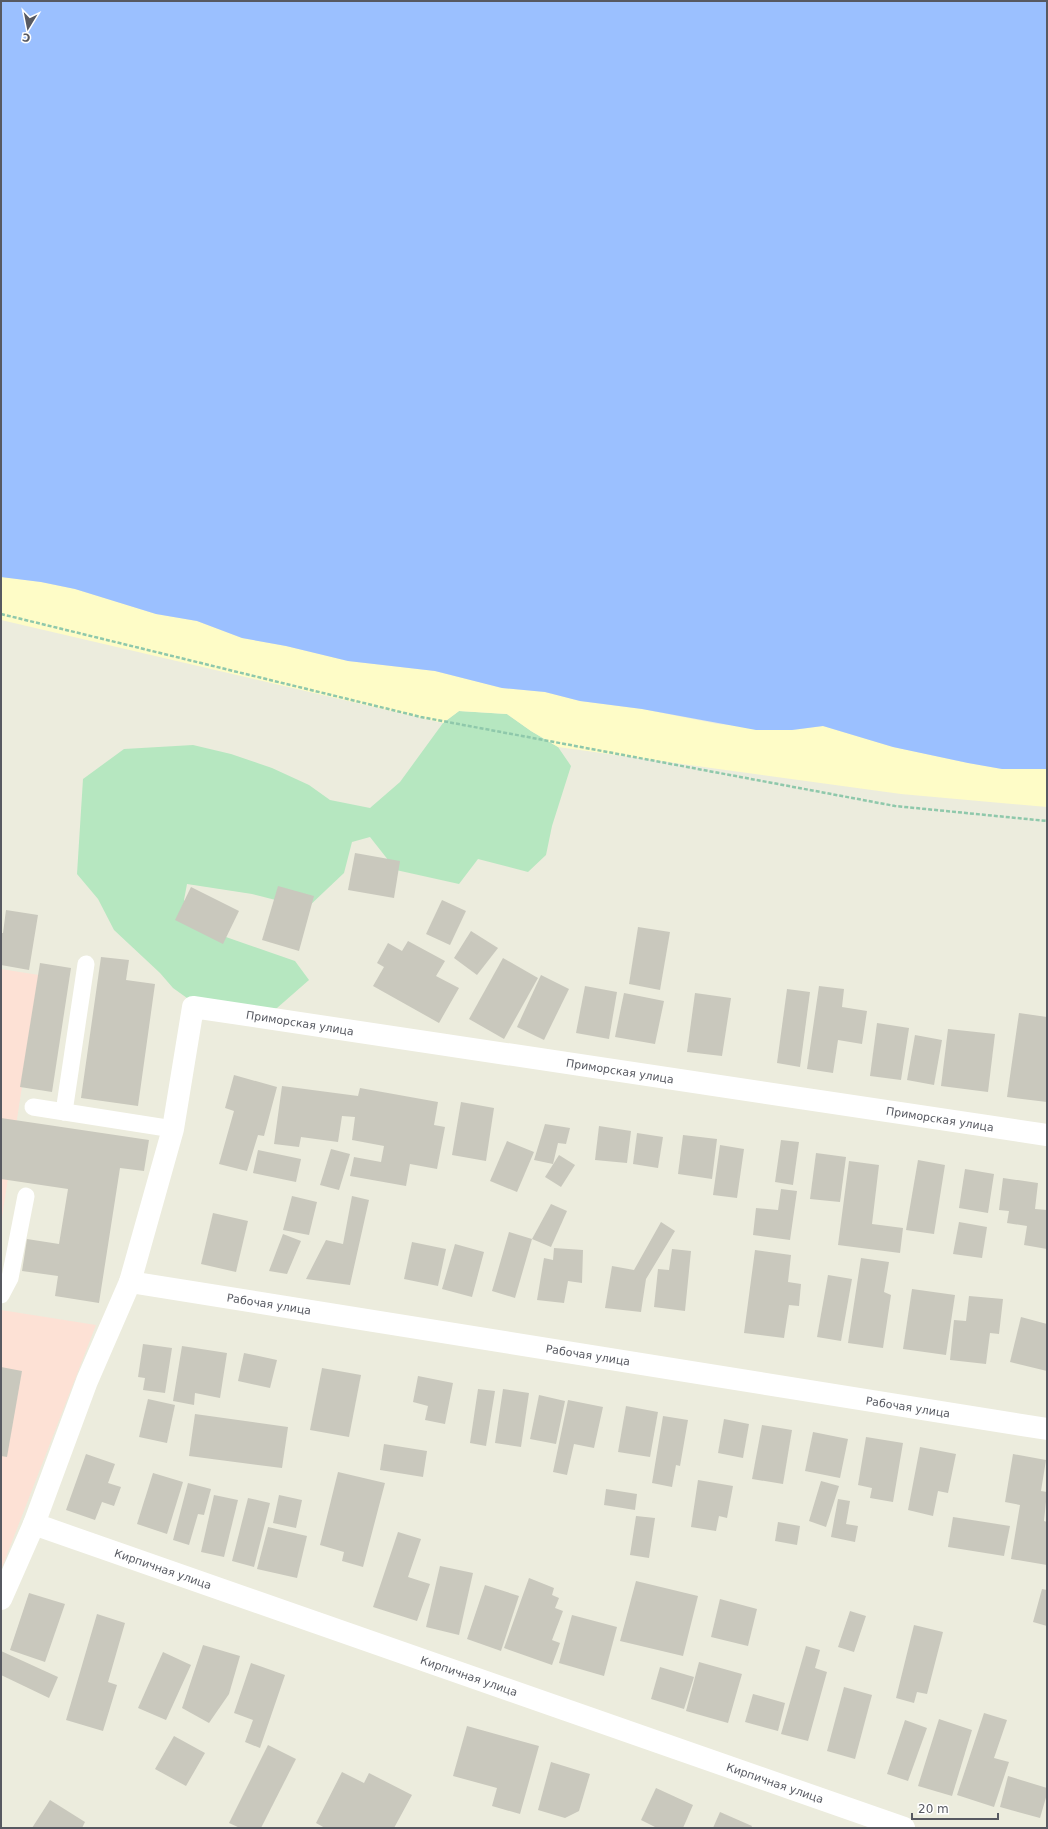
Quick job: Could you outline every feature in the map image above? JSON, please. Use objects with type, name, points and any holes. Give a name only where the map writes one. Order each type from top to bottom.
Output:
[{"type":"street","name":"Приморская улица","points":[[173,1129],[193,1007],[1047,1135]]},
{"type":"street","points":[[1,1599],[34,1524],[87,1381],[130,1282],[173,1129]]},
{"type":"street","name":"Рабочая улица","points":[[130,1282],[1047,1429]]},
{"type":"street","name":"Кирпичная улица","points":[[34,1524],[904,1828]]},
{"type":"lane","points":[[64,1112],[86,964]]},
{"type":"lane","points":[[33,1107],[173,1129]]},
{"type":"lane","points":[[1,1295],[10,1278],[26,1196]]},
{"type":"path","points":[[1,614],[421,717],[895,806],[1047,820]]},
{"type":"shaded area","points":[[1,969],[39,975],[1,1224]]},
{"type":"shaded area","points":[[1,1310],[96,1325],[1,1570]]},
{"type":"green space","points":[[459,711],[507,714],[531,731],[558,747],[571,766],[552,826],[546,855],[528,872],[478,859],[459,884],[396,870],[370,837],[352,842],[344,873],[307,908],[252,894],[187,884],[184,900],[203,929],[295,961],[309,980],[277,1008],[256,1016],[201,1008],[173,988],[160,973],[114,930],[98,899],[77,874],[83,779],[124,749],[193,745],[231,754],[272,768],[309,785],[330,800],[370,808],[400,782],[443,723]]},
{"type":"sand","points":[[1,577],[41,582],[75,589],[156,614],[197,621],[242,638],[286,646],[348,661],[435,671],[502,688],[545,692],[580,701],[642,709],[718,724],[792,730],[823,726],[893,747],[968,763],[1002,769],[1047,769],[1047,807],[901,794],[558,747],[531,731],[507,714],[459,711],[443,723],[1,620]]},
{"type":"water","points":[[1,1],[1047,1],[1047,769],[1002,769],[968,763],[893,747],[823,726],[792,730],[756,730],[642,709],[580,701],[545,692],[502,688],[435,671],[348,661],[286,646],[242,638],[197,621],[156,614],[75,589],[41,582],[1,577]]},
{"type":"building","points":[[355,853],[400,861],[394,898],[348,890]]},
{"type":"building","points":[[278,886],[314,896],[299,951],[262,940]]},
{"type":"building","points":[[191,887],[239,911],[223,944],[175,920]]},
{"type":"building","points":[[442,900],[466,911],[450,945],[426,934]]},
{"type":"building","points":[[6,910],[38,915],[29,970],[1,965],[1,933],[3,933]]},
{"type":"building","points":[[638,927],[670,932],[660,990],[629,984]]},
{"type":"building","points":[[471,931],[498,948],[477,975],[454,958]]},
{"type":"building","points":[[408,941],[445,961],[436,976],[459,988],[439,1023],[373,986],[384,967],[377,963],[388,943],[402,951]]},
{"type":"building","points":[[101,957],[129,960],[126,980],[155,984],[138,1106],[81,1098]]},
{"type":"building","points":[[503,958],[538,978],[504,1039],[469,1019]]},
{"type":"building","points":[[40,963],[71,968],[52,1092],[20,1087]]},
{"type":"building","points":[[541,975],[569,989],[544,1040],[517,1027]]},
{"type":"building","points":[[585,986],[617,992],[609,1039],[576,1033]]},
{"type":"building","points":[[819,986],[844,989],[842,1007],[867,1011],[862,1044],[838,1040],[833,1073],[807,1069]]},
{"type":"building","points":[[787,989],[810,992],[800,1067],[777,1063]]},
{"type":"building","points":[[624,993],[664,1001],[655,1044],[615,1037]]},
{"type":"building","points":[[695,993],[731,998],[722,1056],[687,1052]]},
{"type":"building","points":[[1019,1013],[1047,1017],[1047,1102],[1007,1097]]},
{"type":"building","points":[[877,1023],[909,1028],[901,1080],[870,1076]]},
{"type":"building","points":[[948,1029],[995,1034],[988,1092],[941,1086]]},
{"type":"building","points":[[915,1035],[942,1040],[934,1085],[907,1080]]},
{"type":"building","points":[[234,1075],[277,1087],[264,1136],[258,1135],[247,1171],[219,1164],[234,1111],[225,1108]]},
{"type":"building","points":[[282,1086],[358,1096],[360,1088],[438,1102],[434,1125],[445,1127],[437,1169],[410,1164],[406,1186],[350,1176],[354,1157],[381,1162],[384,1146],[352,1140],[355,1117],[342,1116],[338,1142],[301,1137],[299,1147],[274,1144]]},
{"type":"building","points":[[461,1102],[494,1108],[486,1161],[452,1155]]},
{"type":"building","points":[[1,1118],[149,1140],[144,1171],[120,1168],[99,1303],[55,1296],[58,1276],[22,1271],[27,1239],[59,1244],[68,1189],[1,1179]]},
{"type":"building","points":[[545,1124],[570,1128],[566,1144],[558,1143],[553,1164],[534,1160]]},
{"type":"building","points":[[599,1126],[631,1131],[627,1163],[595,1160]]},
{"type":"building","points":[[637,1133],[663,1137],[658,1168],[633,1164]]},
{"type":"building","points":[[683,1135],[717,1139],[712,1179],[678,1174]]},
{"type":"building","points":[[781,1140],[799,1142],[793,1185],[775,1182]]},
{"type":"building","points":[[507,1141],[534,1152],[517,1192],[490,1181]]},
{"type":"building","points":[[720,1145],[744,1149],[737,1198],[713,1195]]},
{"type":"building","points":[[331,1149],[350,1154],[339,1190],[320,1185]]},
{"type":"building","points":[[258,1150],[301,1159],[296,1182],[253,1173]]},
{"type":"building","points":[[816,1153],[846,1157],[840,1202],[810,1199]]},
{"type":"building","points":[[559,1155],[575,1165],[561,1187],[545,1177]]},
{"type":"building","points":[[918,1160],[945,1165],[934,1234],[906,1230]]},
{"type":"building","points":[[849,1161],[879,1165],[872,1224],[903,1228],[900,1253],[838,1245]]},
{"type":"building","points":[[965,1169],[994,1174],[988,1213],[959,1208]]},
{"type":"building","points":[[1003,1178],[1038,1183],[1035,1209],[1047,1210],[1047,1249],[1024,1245],[1027,1226],[1007,1223],[1009,1211],[999,1210]]},
{"type":"building","points":[[781,1189],[797,1191],[790,1240],[753,1235],[756,1208],[778,1210]]},
{"type":"building","points":[[292,1196],[317,1202],[309,1235],[283,1230]]},
{"type":"building","points":[[352,1196],[369,1200],[350,1285],[306,1279],[326,1240],[343,1244]]},
{"type":"building","points":[[551,1204],[567,1211],[551,1247],[532,1239]]},
{"type":"building","points":[[213,1213],[248,1221],[236,1272],[201,1264]]},
{"type":"building","points":[[661,1222],[675,1231],[646,1279],[641,1312],[605,1308],[612,1266],[634,1270]]},
{"type":"building","points":[[959,1222],[987,1227],[982,1258],[953,1254]]},
{"type":"building","points":[[509,1232],[532,1239],[515,1298],[492,1291]]},
{"type":"building","points":[[283,1234],[301,1241],[287,1274],[269,1271]]},
{"type":"building","points":[[412,1242],[446,1249],[438,1286],[404,1279]]},
{"type":"building","points":[[455,1244],[484,1252],[472,1297],[442,1289]]},
{"type":"building","points":[[554,1248],[583,1250],[582,1283],[568,1281],[564,1303],[537,1300],[544,1258],[553,1260]]},
{"type":"building","points":[[672,1249],[691,1251],[685,1311],[654,1307],[658,1269],[669,1270]]},
{"type":"building","points":[[755,1250],[791,1255],[788,1282],[801,1284],[799,1306],[789,1305],[784,1338],[744,1333]]},
{"type":"building","points":[[861,1258],[889,1262],[884,1292],[891,1295],[883,1348],[848,1343]]},
{"type":"building","points":[[828,1275],[852,1279],[841,1341],[817,1337]]},
{"type":"building","points":[[912,1289],[955,1295],[946,1355],[903,1349]]},
{"type":"building","points":[[969,1296],[1003,1299],[999,1334],[990,1333],[986,1364],[950,1360],[954,1320],[966,1321]]},
{"type":"building","points":[[1021,1317],[1047,1324],[1047,1371],[1010,1362]]},
{"type":"building","points":[[143,1344],[172,1348],[165,1393],[143,1390],[145,1378],[138,1377]]},
{"type":"building","points":[[182,1346],[227,1353],[220,1398],[195,1393],[194,1405],[173,1401]]},
{"type":"building","points":[[244,1353],[277,1360],[270,1388],[238,1381]]},
{"type":"building","points":[[1,1367],[22,1371],[7,1457],[1,1456]]},
{"type":"building","points":[[322,1368],[361,1375],[349,1437],[310,1430]]},
{"type":"building","points":[[418,1376],[453,1383],[445,1424],[425,1420],[428,1406],[413,1402]]},
{"type":"building","points":[[478,1389],[495,1391],[486,1446],[470,1443]]},
{"type":"building","points":[[503,1389],[529,1393],[521,1447],[495,1443]]},
{"type":"building","points":[[539,1395],[565,1401],[556,1444],[530,1439]]},
{"type":"building","points":[[148,1399],[175,1405],[167,1443],[139,1437]]},
{"type":"building","points":[[568,1400],[603,1407],[594,1448],[574,1444],[567,1475],[553,1472]]},
{"type":"building","points":[[626,1406],[658,1412],[650,1457],[618,1452]]},
{"type":"building","points":[[195,1414],[288,1427],[282,1468],[189,1456]]},
{"type":"building","points":[[663,1416],[688,1420],[680,1466],[676,1465],[672,1487],[652,1483]]},
{"type":"building","points":[[724,1419],[749,1424],[743,1458],[718,1453]]},
{"type":"building","points":[[762,1425],[792,1430],[783,1484],[752,1479]]},
{"type":"building","points":[[813,1432],[848,1439],[840,1478],[805,1471]]},
{"type":"building","points":[[866,1437],[903,1443],[893,1502],[870,1498],[872,1488],[858,1485]]},
{"type":"building","points":[[384,1444],[427,1451],[423,1477],[380,1470]]},
{"type":"building","points":[[920,1447],[956,1454],[948,1493],[938,1491],[933,1516],[908,1510]]},
{"type":"building","points":[[86,1454],[115,1464],[108,1483],[121,1487],[114,1506],[102,1502],[95,1520],[66,1510]]},
{"type":"building","points":[[1013,1454],[1046,1460],[1041,1491],[1047,1492],[1044,1521],[1047,1522],[1047,1565],[1011,1559],[1020,1505],[1005,1502]]},
{"type":"building","points":[[338,1472],[385,1483],[363,1567],[342,1561],[344,1552],[320,1545]]},
{"type":"building","points":[[153,1473],[183,1482],[167,1534],[137,1524]]},
{"type":"building","points":[[698,1480],[733,1486],[727,1518],[719,1516],[716,1531],[691,1527]]},
{"type":"building","points":[[821,1481],[839,1486],[826,1527],[809,1521]]},
{"type":"building","points":[[188,1483],[211,1489],[204,1515],[198,1514],[189,1545],[173,1540]]},
{"type":"building","points":[[606,1489],[637,1494],[635,1510],[604,1505]]},
{"type":"building","points":[[214,1495],[238,1500],[224,1557],[201,1552]]},
{"type":"building","points":[[279,1495],[302,1500],[296,1528],[273,1523]]},
{"type":"building","points":[[248,1498],[270,1503],[254,1567],[232,1561]]},
{"type":"building","points":[[838,1499],[850,1501],[846,1524],[858,1526],[855,1542],[831,1537]]},
{"type":"building","points":[[636,1516],[655,1518],[649,1558],[630,1555]]},
{"type":"building","points":[[953,1517],[1010,1526],[1004,1556],[948,1547]]},
{"type":"building","points":[[778,1522],[800,1526],[797,1545],[775,1541]]},
{"type":"building","points":[[268,1527],[307,1536],[297,1578],[257,1569]]},
{"type":"building","points":[[398,1532],[421,1539],[408,1577],[430,1584],[417,1621],[373,1607]]},
{"type":"building","points":[[440,1566],[473,1573],[459,1635],[426,1627]]},
{"type":"building","points":[[529,1578],[554,1588],[552,1595],[559,1598],[555,1608],[563,1611],[552,1640],[560,1643],[552,1665],[504,1648]]},
{"type":"building","points":[[636,1581],[698,1596],[683,1656],[620,1641]]},
{"type":"building","points":[[485,1585],[519,1596],[501,1651],[467,1639]]},
{"type":"building","points":[[1042,1589],[1047,1590],[1047,1626],[1033,1622]]},
{"type":"building","points":[[29,1593],[65,1604],[45,1662],[10,1650]]},
{"type":"building","points":[[720,1599],[757,1609],[748,1646],[711,1637]]},
{"type":"building","points":[[850,1611],[866,1616],[854,1652],[838,1647]]},
{"type":"building","points":[[97,1614],[125,1623],[108,1682],[117,1685],[103,1731],[66,1720]]},
{"type":"building","points":[[572,1615],[617,1627],[604,1676],[559,1663]]},
{"type":"building","points":[[914,1625],[943,1632],[927,1694],[917,1692],[914,1703],[896,1698]]},
{"type":"building","points":[[203,1645],[240,1656],[229,1694],[209,1723],[182,1708]]},
{"type":"building","points":[[806,1646],[820,1650],[815,1668],[827,1672],[808,1741],[781,1734]]},
{"type":"building","points":[[1,1651],[58,1677],[49,1698],[1,1675]]},
{"type":"building","points":[[163,1652],[191,1665],[166,1720],[138,1708]]},
{"type":"building","points":[[699,1662],[742,1674],[728,1723],[686,1711]]},
{"type":"building","points":[[251,1663],[285,1675],[260,1748],[245,1742],[253,1720],[234,1713]]},
{"type":"building","points":[[660,1667],[694,1677],[684,1709],[651,1699]]},
{"type":"building","points":[[844,1687],[872,1695],[855,1759],[827,1751]]},
{"type":"building","points":[[753,1694],[785,1703],[778,1731],[745,1722]]},
{"type":"building","points":[[984,1713],[1007,1720],[994,1758],[1009,1762],[994,1807],[957,1795]]},
{"type":"building","points":[[939,1719],[972,1730],[952,1796],[918,1786]]},
{"type":"building","points":[[905,1720],[927,1728],[908,1781],[887,1774]]},
{"type":"building","points":[[467,1726],[539,1746],[520,1814],[492,1806],[497,1788],[453,1776]]},
{"type":"building","points":[[174,1736],[205,1753],[186,1786],[155,1769]]},
{"type":"building","points":[[268,1745],[296,1759],[261,1828],[240,1828],[229,1823]]},
{"type":"building","points":[[551,1762],[590,1774],[579,1811],[565,1818],[538,1810]]},
{"type":"building","points":[[342,1772],[364,1783],[369,1773],[412,1795],[394,1828],[325,1828],[316,1823]]},
{"type":"building","points":[[1008,1776],[1047,1788],[1047,1794],[1040,1818],[1000,1807]]},
{"type":"building","points":[[656,1788],[693,1805],[683,1828],[657,1828],[641,1820]]},
{"type":"building","points":[[50,1800],[85,1822],[82,1828],[32,1828]]},
{"type":"building","points":[[720,1812],[752,1826],[751,1828],[713,1828]]}]
